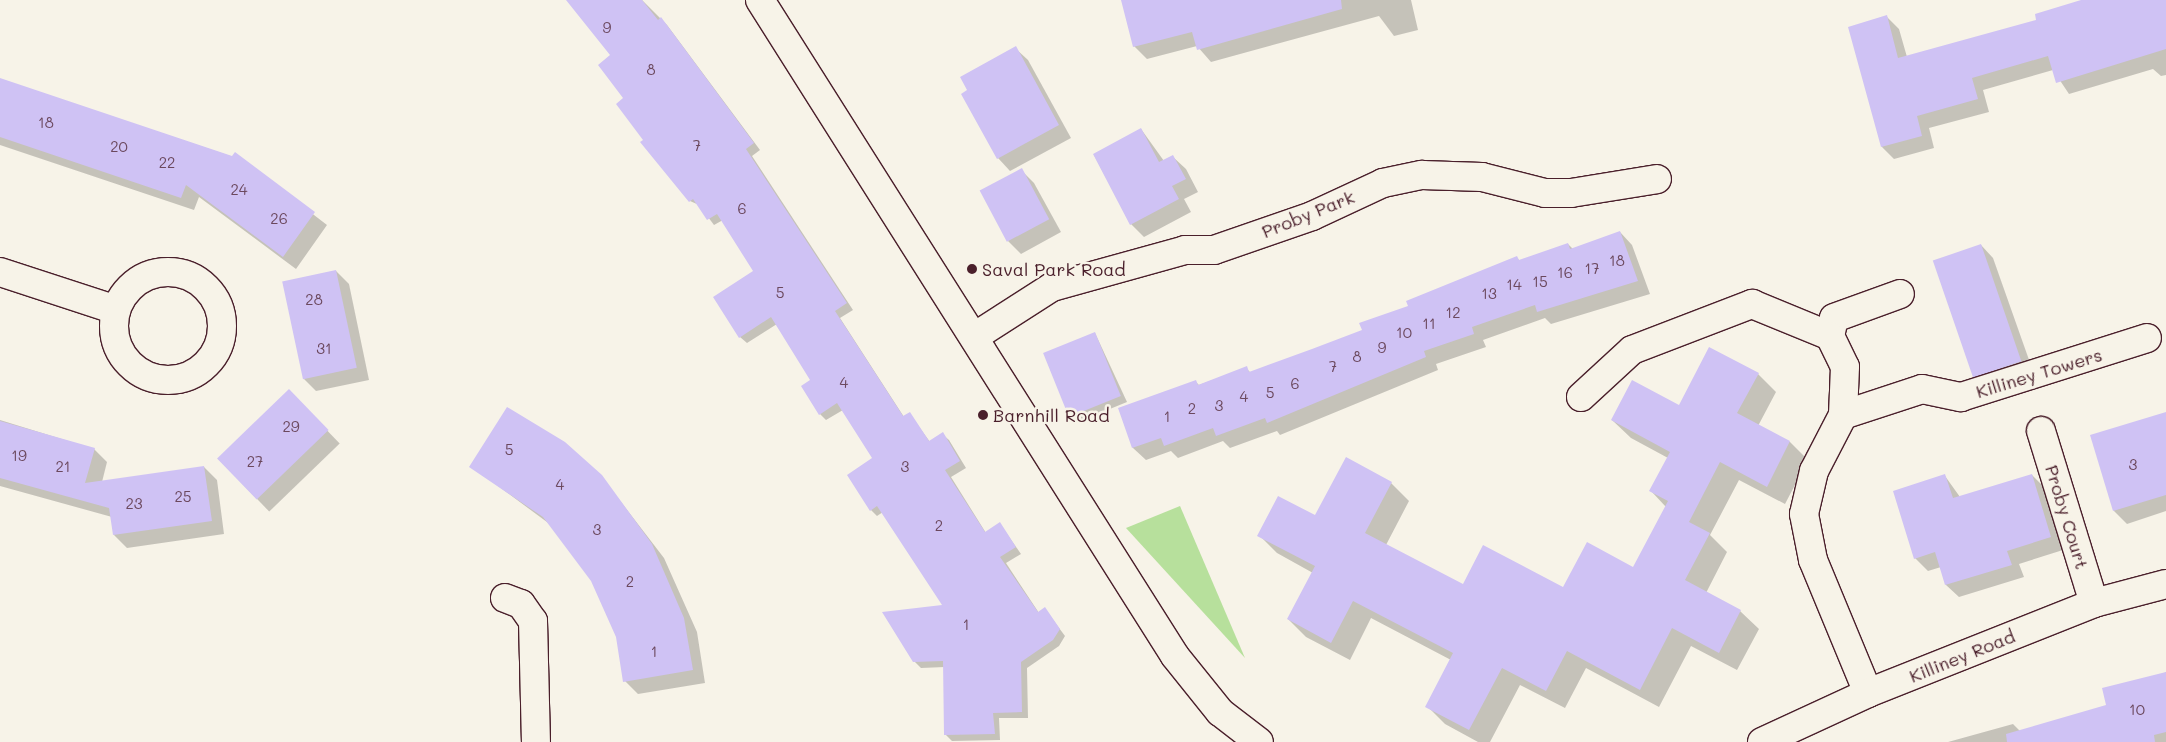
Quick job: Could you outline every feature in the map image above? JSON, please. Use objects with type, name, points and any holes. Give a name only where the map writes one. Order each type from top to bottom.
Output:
[{"type":"street","points":[[760,0],[1176,656],[1220,712],[1259,742]]},
{"type":"street","name":"Proby Park","points":[[974,337],[1052,287],[1185,250],[1214,250],[1312,216],[1383,183],[1422,175],[1482,177],[1545,193],[1571,193],[1657,179]]},
{"type":"street","points":[[0,272],[116,310]]},
{"type":"street","points":[[1868,693],[1813,560],[1804,514],[1814,471],[1843,415],[1845,367],[1830,336],[1834,318],[1900,294]]},
{"type":"street","points":[[1582,397],[1632,350],[1752,304],[1830,336]]},
{"type":"street","name":"Killiney Towers","points":[[1843,415],[1922,389],[1969,394],[2146,338]]},
{"type":"street","name":"Proby Court","points":[[2041,431],[2094,603]]},
{"type":"street","name":"Killiney Road","points":[[1762,742],[1868,693],[2094,603],[2166,584]]},
{"type":"street","points":[[505,598],[521,604],[533,621],[536,742]]},
{"type":"green space","points":[[1180,506],[1245,658],[1126,528]]},
{"type":"building","points":[[566,0],[642,0],[658,20],[661,17],[754,143],[746,149],[847,303],[835,311],[903,416],[910,412],[929,441],[943,432],[960,461],[945,470],[985,532],[1000,522],[1016,547],[1000,557],[1038,612],[1045,607],[1060,629],[1053,640],[1021,662],[1022,712],[993,713],[995,734],[944,735],[943,661],[913,662],[882,612],[942,605],[877,506],[870,511],[847,475],[872,458],[837,403],[819,415],[801,386],[810,380],[771,317],[739,338],[713,297],[753,271],[717,214],[707,220],[693,199],[689,202],[640,142],[643,140],[616,104],[623,98],[598,65],[610,55]]},
{"type":"building","points":[[1121,0],[1341,0],[1342,9],[1197,50],[1192,32],[1133,47]]},
{"type":"building","points":[[2081,0],[2166,0],[2166,49],[2056,83],[2048,56],[1972,78],[1978,99],[1917,116],[1922,136],[1881,147],[1848,27],[1887,15],[1898,58],[2036,20],[2035,14]]},
{"type":"building","points":[[1016,46],[1059,125],[997,159],[961,94],[967,90],[960,77]]},
{"type":"building","points":[[0,78],[232,156],[235,152],[315,212],[283,257],[186,185],[181,198],[0,137]]},
{"type":"building","points":[[1141,128],[1159,162],[1173,155],[1186,179],[1172,186],[1179,199],[1130,225],[1093,154]]},
{"type":"building","points":[[1022,168],[1049,219],[1007,242],[980,191]]},
{"type":"building","points":[[1620,231],[1638,281],[1537,312],[1535,305],[1472,327],[1474,334],[1424,351],[1426,357],[1267,423],[1265,418],[1216,436],[1213,428],[1164,446],[1161,438],[1132,448],[1118,408],[1196,380],[1198,385],[1247,366],[1249,372],[1362,330],[1359,323],[1408,306],[1406,301],[1517,256],[1519,260],[1568,243],[1570,249]]},
{"type":"building","points":[[1981,244],[2021,361],[1973,378],[1933,261]]},
{"type":"building","points":[[336,270],[357,368],[303,379],[282,281]]},
{"type":"building","points":[[1095,332],[1121,396],[1069,417],[1043,353]]},
{"type":"building","points":[[1709,347],[1759,373],[1737,413],[1790,441],[1767,487],[1720,462],[1689,522],[1710,533],[1685,580],[1741,610],[1719,653],[1672,628],[1640,690],[1567,651],[1546,691],[1502,668],[1469,730],[1425,707],[1453,653],[1353,601],[1331,643],[1287,619],[1315,566],[1257,536],[1278,496],[1315,515],[1346,457],[1392,482],[1365,533],[1463,584],[1483,545],[1563,587],[1587,542],[1633,567],[1668,501],[1649,491],[1670,452],[1611,420],[1632,380],[1679,405]]},
{"type":"building","points":[[289,389],[329,430],[257,499],[217,458]]},
{"type":"building","points":[[507,407],[565,442],[602,475],[652,544],[684,618],[693,670],[623,682],[616,637],[591,581],[543,517],[469,467]]},
{"type":"building","points":[[2166,412],[2166,495],[2113,511],[2090,435]]},
{"type":"building","points":[[0,421],[95,448],[85,483],[204,466],[212,521],[113,535],[109,508],[0,478]]},
{"type":"building","points":[[1945,474],[1953,498],[2032,474],[2051,537],[2007,551],[2012,565],[1945,585],[1935,552],[1914,559],[1893,491]]},
{"type":"building","points":[[2166,672],[2166,732],[2154,735],[2155,742],[2007,742],[2006,734],[2106,705],[2102,688]]},
{"type":"place","name":"Saval Park Road","points":[[972,269]]},
{"type":"place","name":"Barnhill Road","points":[[983,415]]}]
